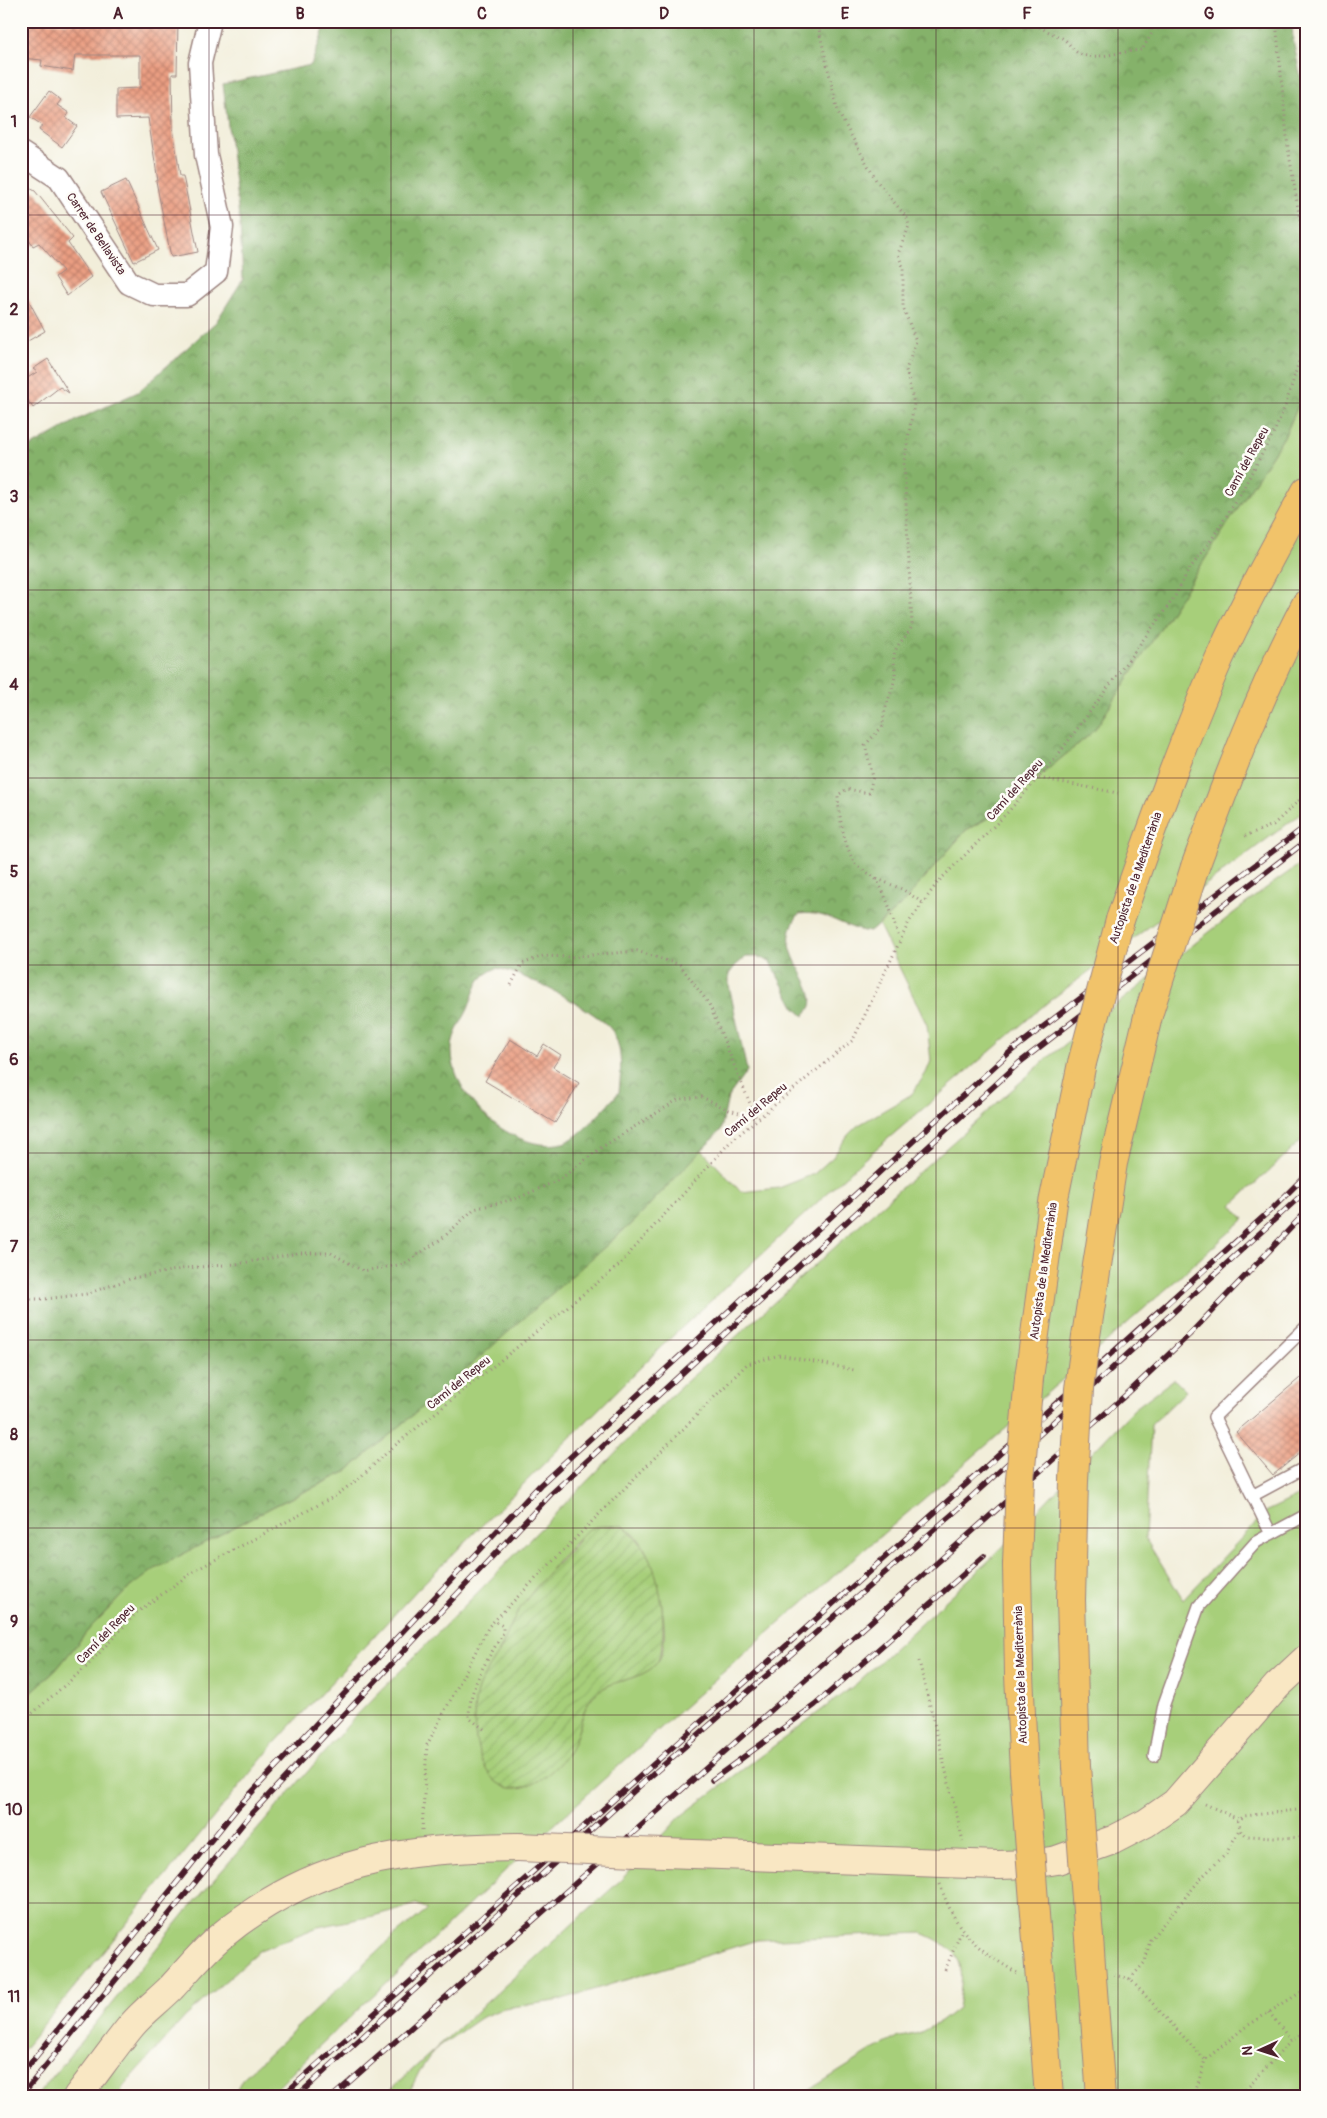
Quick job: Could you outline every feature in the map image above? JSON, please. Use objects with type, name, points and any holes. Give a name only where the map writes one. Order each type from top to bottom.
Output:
[{"type":"highway","name":"Autopista de la Mediterrània","points":[[1049,2097],[1024,1771],[1019,1675],[1017,1565],[1020,1479],[1029,1378],[1053,1203],[1082,1063],[1120,920],[1149,836],[1220,658],[1262,572],[1306,491]]},
{"type":"highway","points":[[1101,2097],[1076,1766],[1071,1600],[1074,1480],[1079,1388],[1086,1336],[1113,1163],[1149,1012],[1195,867],[1225,784],[1260,701],[1306,604]]},
{"type":"highway","points":[[1260,701],[1306,634]]},
{"type":"street","name":"Carrer de Bellavista","points":[[21,153],[59,178],[128,283],[154,295],[186,295],[216,272],[222,227],[206,155],[200,63],[210,21]]},
{"type":"street","points":[[84,2095],[134,2023],[220,1937],[276,1897],[303,1884],[363,1862],[421,1851],[462,1847],[518,1847],[969,1864],[1032,1864],[1082,1852],[1113,1840],[1146,1823],[1176,1803],[1277,1686],[1306,1659]]},
{"type":"lane","points":[[1271,1534],[1214,1417],[1306,1327]]},
{"type":"lane","points":[[1252,1496],[1306,1467]]},
{"type":"lane","points":[[1154,1756],[1164,1704],[1200,1606],[1256,1542],[1306,1515]]},
{"type":"path","points":[[817,21],[838,112],[876,180],[907,218],[909,226],[898,254],[903,268],[904,307],[916,341],[906,370],[914,404],[904,462],[912,626],[906,638],[897,647],[894,658],[895,673],[883,711],[883,726],[865,745],[873,777],[869,793],[847,789],[838,795],[838,810],[842,830],[856,864],[876,879],[902,889],[923,903]]},
{"type":"path","points":[[1003,21],[1006,24],[1008,21]]},
{"type":"path","points":[[1031,21],[1045,32],[1064,39],[1080,54],[1098,56],[1124,50],[1142,50],[1152,33],[1152,21]]},
{"type":"path","points":[[1276,21],[1288,148],[1302,232],[1306,274]]},
{"type":"path","name":"Camí del Repeu","points":[[21,1723],[69,1684],[136,1613],[194,1571],[335,1496],[618,1266],[732,1141],[756,1118],[837,1056],[853,1040],[888,968],[899,939],[938,882],[990,831],[1038,778],[1174,598],[1188,571],[1240,494],[1286,404],[1306,338]]},
{"type":"path","points":[[1038,778],[1118,793]]},
{"type":"path","points":[[1245,836],[1273,825],[1306,794]]},
{"type":"path","points":[[876,879],[889,907],[899,939]]},
{"type":"path","points":[[511,985],[522,964],[543,956],[569,957],[637,952],[680,965],[709,1004],[756,1118]]},
{"type":"path","points":[[21,1299],[45,1299],[86,1294],[133,1278],[187,1268],[236,1264],[300,1253],[330,1253],[363,1271],[404,1264],[444,1237],[474,1209],[518,1198],[559,1180],[602,1147],[679,1099],[702,1097],[729,1110],[756,1118]]},
{"type":"path","points":[[421,1851],[427,1745],[489,1626],[747,1364],[780,1356],[854,1370]]},
{"type":"path","points":[[484,1729],[469,1718],[470,1693],[503,1633],[502,1626],[494,1621]]},
{"type":"path","points":[[919,1661],[948,1787],[969,1864]]},
{"type":"path","points":[[1183,1794],[1238,1819],[1306,1809]]},
{"type":"path","points":[[1238,1819],[1240,1828],[1247,1836],[1306,1838]]},
{"type":"path","points":[[1205,2060],[1130,1979],[1145,1962],[1150,1940],[1203,1876],[1226,1854],[1240,1828]]},
{"type":"path","points":[[944,1970],[962,1930]]},
{"type":"path","points":[[1194,2097],[1205,2060],[1244,2028],[1306,1989]]},
{"type":"path","points":[[1269,2012],[1291,2041]]},
{"type":"path","points":[[1239,2097],[1291,2041],[1306,2032]]},
{"type":"green space","points":[[327,21],[1292,21],[1293,40],[1306,103],[1306,388],[1285,435],[1094,731],[990,817],[966,830],[901,905],[870,932],[827,917],[799,914],[791,927],[790,940],[792,952],[808,985],[811,996],[811,1006],[804,1016],[795,1008],[770,962],[759,957],[746,957],[736,965],[729,974],[729,985],[747,1071],[728,1097],[721,1130],[634,1221],[445,1388],[346,1472],[276,1505],[155,1569],[126,1591],[90,1628],[55,1671],[21,1701],[21,452],[79,419],[138,392],[216,322],[243,279],[240,225],[223,84],[311,65]],"holes":[[[497,968],[560,994],[593,1014],[606,1024],[616,1039],[620,1062],[619,1092],[585,1129],[563,1143],[544,1144],[525,1140],[506,1131],[488,1118],[473,1103],[461,1085],[454,1066],[452,1047],[454,1037],[468,1009],[477,984],[484,975]]]},
{"type":"green space","points":[[1306,388],[1306,810],[1048,1002],[863,1160],[662,1346],[416,1591],[274,1744],[21,2052],[21,1701],[55,1671],[90,1628],[126,1591],[155,1568],[276,1505],[346,1472],[634,1221],[701,1149],[741,1192],[779,1188],[814,1174],[833,1157],[848,1135],[857,1126],[912,1094],[926,1073],[931,1061],[927,1025],[879,925],[901,905],[966,830],[990,817],[1094,731],[1285,435]]},
{"type":"green space","points":[[1306,860],[1306,1136],[1232,1205],[1244,1219],[1169,1287],[709,1684],[553,1826],[313,2052],[268,2097],[233,2097],[242,2079],[392,1938],[428,1909],[416,1904],[373,1916],[318,1927],[260,1950],[185,2017],[123,2087],[117,2097],[36,2097],[186,1912],[355,1717],[674,1393],[1049,1057],[1262,891]],"holes":[[[623,1526],[636,1536],[642,1544],[652,1569],[664,1623],[662,1654],[656,1664],[649,1670],[606,1686],[598,1691],[586,1708],[571,1747],[553,1769],[527,1786],[477,1743],[478,1690],[516,1616],[557,1562],[586,1531]]]},
{"type":"green space","points":[[1174,1379],[1186,1391],[1151,1425],[1145,1538],[1183,1600],[1267,1511],[1306,1492],[1306,2097],[798,2097],[873,2050],[896,2038],[919,2033],[940,2022],[958,2008],[961,1980],[959,1961],[947,1946],[922,1933],[757,1940],[556,2001],[504,2008],[480,2018],[434,2050],[622,1879],[681,1816],[856,1684],[996,1554],[1134,1409]]},
{"type":"green space","points":[[599,1526],[623,1526],[643,1547],[656,1575],[663,1620],[662,1646],[658,1661],[650,1670],[607,1686],[593,1696],[586,1707],[573,1744],[562,1761],[544,1777],[524,1787],[513,1788],[503,1786],[486,1769],[480,1757],[474,1713],[478,1689],[499,1653],[522,1606],[551,1570],[584,1533],[590,1529]]},
{"type":"green space","points":[[434,2050],[419,2072],[407,2097],[383,2097],[400,2081]]},
{"type":"building","points":[[21,21],[90,24],[90,21],[178,21],[177,74],[172,74],[173,128],[180,176],[183,176],[198,252],[171,257],[156,181],[158,181],[148,118],[116,119],[116,89],[140,88],[140,55],[75,55],[73,71],[41,66],[42,60],[21,58]]},
{"type":"building","points":[[49,91],[61,100],[57,105],[69,113],[66,118],[77,126],[62,147],[39,130],[42,125],[30,117]]},
{"type":"building","points":[[126,180],[158,250],[134,262],[101,192]]},
{"type":"building","points":[[21,183],[35,191],[73,238],[68,243],[91,277],[67,296],[55,277],[63,271],[39,243],[33,246],[21,228]]},
{"type":"building","points":[[21,286],[45,331],[21,345]]},
{"type":"building","points":[[48,359],[69,393],[60,387],[33,408],[21,390],[21,382],[37,372],[33,369]]},
{"type":"building","points":[[510,1039],[537,1056],[544,1044],[561,1055],[553,1067],[579,1083],[555,1123],[485,1081]]},
{"type":"building","points":[[1306,1373],[1306,1448],[1273,1475],[1236,1432]]},
{"type":"railway","points":[[21,2075],[238,1807],[540,1485],[1010,1052],[1306,826]]},
{"type":"railway","points":[[21,2096],[250,1815],[551,1494],[1019,1063],[1306,841]]},
{"type":"railway","points":[[281,2097],[1027,1430],[1274,1207],[1306,1175]]},
{"type":"railway","points":[[296,2097],[644,1782],[957,1510],[1306,1191]]},
{"type":"railway","points":[[332,2097],[668,1802],[1128,1393],[1189,1335],[1306,1212]]},
{"type":"railway","points":[[712,1780],[815,1705],[984,1556]]}]
